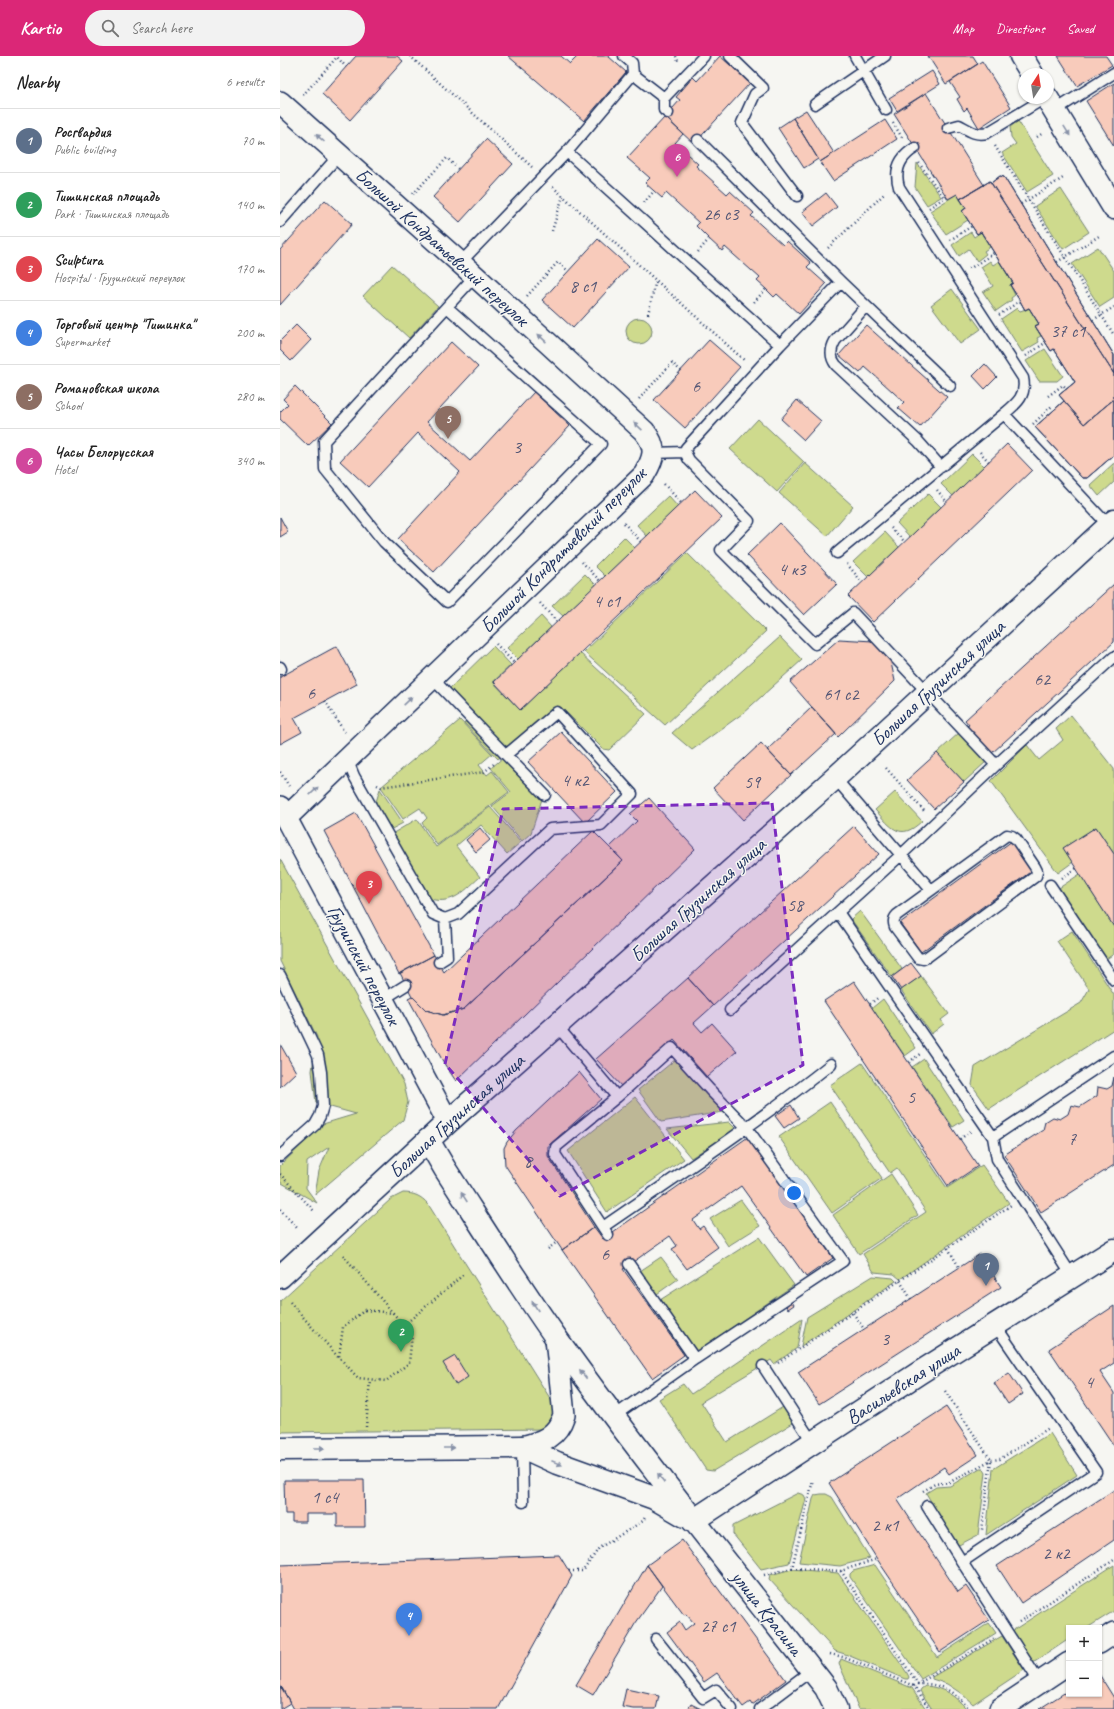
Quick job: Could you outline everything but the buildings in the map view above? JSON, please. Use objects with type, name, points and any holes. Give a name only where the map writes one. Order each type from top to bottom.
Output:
[{"type":"street","points":[[1021,56],[1028,68]]},
{"type":"street","points":[[1050,104],[1114,208]]},
{"type":"street","name":"Большой Кондратьевский переулок","points":[[283,813],[352,754],[644,474],[652,461],[653,453],[649,437],[644,431],[468,270],[284,106]]},
{"type":"street","name":"Большая Грузинская улица","points":[[280,1276],[448,1122],[835,778],[1112,523]]},
{"type":"street","name":"Грузинский переулок","points":[[283,813],[448,1122]]},
{"type":"street","name":"улица Красина","points":[[428,1140],[445,1169],[556,1339],[693,1521],[826,1688],[836,1709]]},
{"type":"street","name":"Васильевская улица","points":[[693,1521],[813,1442],[1114,1250]]},
{"type":"street","points":[[280,1449],[522,1447],[536,1444],[546,1439],[561,1426],[564,1415],[556,1339]]},
{"type":"street","points":[[522,1447],[556,1463],[654,1498],[693,1521]]},
{"type":"street","points":[[1102,1641],[1114,1633]]},
{"type":"street","points":[[1000,1709],[1066,1665]]},
{"type":"lane","points":[[624,56],[632,62],[634,74],[664,98]]},
{"type":"lane","points":[[668,113],[664,110],[664,98],[704,56]]},
{"type":"lane","points":[[730,56],[763,88],[755,94],[742,123],[798,196]]},
{"type":"lane","points":[[855,56],[886,110]]},
{"type":"lane","points":[[815,104],[863,70],[886,56]]},
{"type":"lane","points":[[1054,100],[1114,73]]},
{"type":"lane","points":[[447,307],[601,444],[447,602],[384,542],[325,469],[324,441],[447,307],[468,270],[542,177],[567,152],[634,74]]},
{"type":"lane","points":[[948,128],[959,125],[981,135],[1045,104]]},
{"type":"lane","points":[[698,140],[817,259],[950,386]]},
{"type":"lane","points":[[567,152],[780,346]]},
{"type":"lane","points":[[837,553],[1004,414],[1022,395],[1024,384],[1023,378],[901,192],[897,182],[899,165],[902,159],[914,152]]},
{"type":"lane","points":[[280,222],[340,155]]},
{"type":"lane","points":[[841,282],[688,444],[685,452],[689,460],[749,520],[721,550],[816,644],[853,613],[996,765]]},
{"type":"lane","points":[[866,306],[835,340],[831,353],[832,360],[836,366],[918,441],[941,466]]},
{"type":"lane","points":[[1004,414],[1112,523]]},
{"type":"lane","points":[[653,453],[685,452]]},
{"type":"lane","points":[[730,1010],[901,855],[996,765],[1114,657]]},
{"type":"lane","points":[[432,678],[544,795]]},
{"type":"lane","points":[[352,754],[354,776],[433,914],[445,919],[458,914],[550,829],[601,825],[632,794],[557,712],[506,755]]},
{"type":"lane","points":[[835,778],[931,890]]},
{"type":"lane","points":[[1007,835],[1016,839],[1037,871],[1034,879],[946,944],[923,959],[918,958],[895,927],[894,919],[897,915],[931,890],[1007,835]]},
{"type":"lane","points":[[1050,885],[1114,980]]},
{"type":"lane","points":[[838,912],[992,1137],[997,1159],[1072,1276]]},
{"type":"lane","points":[[439,962],[447,957],[445,919]]},
{"type":"lane","points":[[280,975],[318,1055],[321,1072],[323,1106],[315,1125],[280,1156]]},
{"type":"lane","points":[[382,1000],[406,985]]},
{"type":"lane","points":[[557,1026],[617,1097]]},
{"type":"lane","points":[[614,1416],[695,1359],[843,1261],[747,1128],[672,1048],[617,1097],[556,1147],[555,1154],[606,1231],[747,1128],[812,1080],[831,1064]]},
{"type":"lane","points":[[992,1137],[1114,1056]]},
{"type":"lane","points":[[629,1264],[695,1359]]},
{"type":"lane","points":[[962,1562],[1096,1472],[995,1325]]},
{"type":"lane","points":[[764,1369],[813,1442]]},
{"type":"lane","points":[[522,1447],[523,1502]]},
{"type":"lane","points":[[927,1506],[1040,1683]]},
{"type":"lane","points":[[656,1639],[703,1698],[716,1690],[732,1709]]},
{"type":"lane","points":[[760,1709],[812,1670]]},
{"type":"path","points":[[410,56],[756,371]]},
{"type":"path","points":[[284,106],[337,57],[346,67]]},
{"type":"path","points":[[886,110],[944,198],[925,210]]},
{"type":"path","points":[[1037,137],[1044,132]]},
{"type":"path","points":[[987,133],[1114,335]]},
{"type":"path","points":[[411,196],[447,158],[458,169]]},
{"type":"path","points":[[1021,204],[1063,178]]},
{"type":"path","points":[[817,259],[897,182]]},
{"type":"path","points":[[552,231],[563,196]]},
{"type":"path","points":[[946,242],[972,226]]},
{"type":"path","points":[[1057,262],[1099,236]]},
{"type":"path","points":[[966,272],[994,253]]},
{"type":"path","points":[[526,298],[558,262],[568,271]]},
{"type":"path","points":[[648,314],[656,280]]},
{"type":"path","points":[[995,317],[1020,301]]},
{"type":"path","points":[[1093,320],[1114,307]]},
{"type":"path","points":[[1022,358],[1045,343]]},
{"type":"path","points":[[639,399],[672,363],[681,371]]},
{"type":"path","points":[[1048,396],[1064,385],[1067,389]]},
{"type":"path","points":[[1023,434],[1053,405]]},
{"type":"path","points":[[664,484],[681,503]]},
{"type":"path","points":[[881,516],[905,542]]},
{"type":"path","points":[[623,522],[641,542]]},
{"type":"path","points":[[837,553],[862,582]]},
{"type":"path","points":[[581,561],[600,581]]},
{"type":"path","points":[[539,602],[558,622]]},
{"type":"path","points":[[495,643],[514,663]]},
{"type":"path","points":[[325,701],[352,754]]},
{"type":"path","points":[[886,768],[935,823]]},
{"type":"path","points":[[280,772],[291,790]]},
{"type":"path","points":[[381,788],[484,772]]},
{"type":"path","points":[[280,1174],[315,1212]]},
{"type":"path","points":[[764,1369],[853,1313],[1022,1197]]},
{"type":"path","points":[[280,1209],[297,1228]]},
{"type":"path","points":[[548,1249],[557,1242]]},
{"type":"path","points":[[948,1248],[959,1267]]},
{"type":"path","points":[[290,1302],[358,1378],[386,1381],[409,1363],[412,1335],[343,1255]]},
{"type":"path","points":[[404,1326],[463,1275]]},
{"type":"path","points":[[900,1281],[911,1299]]},
{"type":"path","points":[[339,1357],[343,1327],[365,1310],[393,1313]]},
{"type":"path","points":[[853,1313],[864,1329]]},
{"type":"path","points":[[366,1427],[370,1380]]},
{"type":"path","points":[[946,1391],[991,1460],[980,1550]]},
{"type":"path","points":[[919,1494],[935,1484],[950,1482],[991,1460],[1000,1459],[1060,1421]]},
{"type":"path","points":[[792,1568],[813,1480]]},
{"type":"path","points":[[569,1571],[583,1571],[599,1548],[643,1521],[647,1511]]},
{"type":"path","points":[[761,1576],[792,1568],[841,1571],[878,1560]]},
{"type":"path","points":[[841,1571],[918,1684],[931,1684],[943,1687],[957,1696],[970,1709]]},
{"type":"path","points":[[830,1654],[843,1657],[914,1686]]},
{"type":"highlighted area","points":[[772,803],[803,1065],[560,1196],[445,1064],[503,809]]},
{"type":"green space","points":[[1018,121],[1053,176],[1027,192],[1002,153],[1016,144],[1011,137],[1010,127]]},
{"type":"green space","points":[[917,163],[941,197],[927,205],[915,187]]},
{"type":"green space","points":[[1061,189],[1089,232],[1063,249],[1035,206]]},
{"type":"green space","points":[[957,194],[966,208],[962,211],[968,220],[946,234],[930,211]]},
{"type":"green space","points":[[971,232],[974,237],[981,232],[990,247],[984,251],[986,254],[977,261],[969,249],[959,256],[952,245]]},
{"type":"green space","points":[[1098,247],[1114,271],[1114,298],[1100,307],[1072,264]]},
{"type":"green space","points":[[990,261],[993,265],[999,261],[1013,283],[1010,285],[1015,295],[1011,298],[1012,300],[996,311],[983,292],[993,286],[981,267]]},
{"type":"green space","points":[[392,265],[438,306],[409,338],[363,296]]},
{"type":"green space","points":[[952,289],[981,329],[960,344],[931,305]]},
{"type":"green space","points":[[1017,308],[1020,311],[1029,308],[1039,324],[1035,326],[1041,336],[1037,338],[1039,342],[1022,352],[1001,319]]},
{"type":"green space","points":[[639,318],[649,321],[652,331],[649,341],[639,344],[629,341],[626,331],[629,321]]},
{"type":"green space","points":[[1045,349],[1063,376],[1057,381],[1039,381],[1026,361]]},
{"type":"green space","points":[[758,419],[804,462],[777,492],[730,449]]},
{"type":"green space","points":[[972,454],[984,466],[953,496],[941,484]]},
{"type":"green space","points":[[805,463],[853,506],[827,536],[779,493]]},
{"type":"green space","points":[[1114,463],[1114,482],[1099,496],[1090,485]]},
{"type":"green space","points":[[928,494],[941,507],[910,537],[897,523]]},
{"type":"green space","points":[[668,496],[678,507],[647,536],[637,525]]},
{"type":"green space","points":[[885,532],[899,547],[868,577],[853,562]]},
{"type":"green space","points":[[624,537],[635,548],[605,576],[595,566]]},
{"type":"green space","points":[[687,553],[766,631],[665,725],[584,652]]},
{"type":"green space","points":[[585,574],[596,585],[563,616],[552,606]]},
{"type":"green space","points":[[541,616],[551,627],[518,659],[507,648]]},
{"type":"green space","points":[[780,637],[802,660],[742,714],[692,750],[672,733]]},
{"type":"green space","points":[[493,646],[511,665],[493,682],[520,710],[580,653],[646,714],[609,750],[603,749],[562,708],[559,708],[510,746],[503,746],[449,689]]},
{"type":"green space","points":[[1071,715],[1114,769],[1114,854],[1096,827],[1064,848],[1073,862],[1058,873],[991,781],[1027,745],[1039,760],[1063,740],[1056,729]]},
{"type":"green space","points":[[470,718],[504,754],[498,759],[464,723]]},
{"type":"green space","points":[[460,720],[492,754],[479,765],[487,775],[492,771],[509,792],[437,845],[422,823],[427,818],[420,808],[403,819],[381,787]]},
{"type":"green space","points":[[960,732],[987,761],[964,782],[937,753]]},
{"type":"green space","points":[[505,756],[543,796],[531,833],[522,841],[492,806],[511,792],[491,768]]},
{"type":"green space","points":[[380,789],[403,823],[388,831],[375,805]]},
{"type":"green space","points":[[895,792],[922,821],[908,831],[897,830],[892,827],[875,810]]},
{"type":"green space","points":[[490,807],[521,842],[507,854],[481,825],[456,846],[480,877],[462,893],[450,899],[435,900],[426,898],[390,835],[417,819],[436,847]]},
{"type":"green space","points":[[280,859],[404,1084],[408,1102],[403,1120],[315,1195],[319,1171],[329,1147],[307,1162],[306,1188],[317,1203],[280,1182],[280,1166],[323,1124],[356,1114],[316,1103],[312,1071],[317,1037],[280,961]]},
{"type":"green space","points":[[1080,874],[1114,927],[1114,954],[1106,959],[1059,888]]},
{"type":"green space","points":[[860,911],[902,969],[892,977],[851,919]]},
{"type":"green space","points":[[1072,931],[1114,995],[1114,1029],[989,1109],[972,1085],[975,1067],[1081,1003],[1089,989],[1057,941]]},
{"type":"green space","points":[[921,976],[949,1014],[941,1020],[944,1024],[931,1034],[901,990]]},
{"type":"green space","points":[[883,999],[916,1048],[905,1056],[872,1008]]},
{"type":"green space","points":[[676,1059],[723,1112],[661,1122],[638,1090]]},
{"type":"green space","points":[[924,1059],[964,1120],[953,1127],[912,1067]]},
{"type":"green space","points":[[862,1063],[947,1188],[982,1165],[1009,1203],[900,1279],[894,1274],[874,1272],[863,1254],[926,1212],[897,1168],[890,1173],[830,1085]]},
{"type":"green space","points":[[635,1097],[684,1159],[607,1212],[568,1151]]},
{"type":"green space","points":[[830,1102],[882,1178],[832,1213],[779,1137]]},
{"type":"green space","points":[[729,1122],[736,1129],[691,1158],[667,1129]]},
{"type":"green space","points":[[891,1174],[918,1215],[859,1254],[833,1215]]},
{"type":"green space","points":[[403,1193],[417,1196],[428,1204],[553,1403],[557,1411],[545,1429],[280,1432],[280,1301],[391,1199]]},
{"type":"green space","points":[[741,1200],[760,1226],[728,1246],[710,1219]]},
{"type":"green space","points":[[759,1237],[794,1285],[696,1352],[660,1300]]},
{"type":"green space","points":[[661,1257],[678,1279],[654,1296],[637,1273]]},
{"type":"green space","points":[[873,1276],[893,1278],[896,1281],[801,1346],[807,1317]]},
{"type":"green space","points":[[802,1319],[797,1348],[774,1364],[771,1360],[701,1402],[727,1442],[783,1407],[793,1423],[713,1471],[706,1470],[659,1399],[683,1384],[691,1394]]},
{"type":"green space","points":[[1050,1433],[1077,1475],[986,1535],[993,1469]]},
{"type":"green space","points":[[980,1468],[983,1468],[986,1473],[978,1535],[957,1546],[926,1493],[936,1487],[950,1486]]},
{"type":"green space","points":[[798,1493],[804,1495],[806,1499],[789,1563],[761,1569],[733,1534],[733,1526]]},
{"type":"green space","points":[[826,1494],[832,1497],[870,1558],[840,1566],[799,1562],[813,1499],[815,1495]]},
{"type":"green space","points":[[875,1565],[937,1657],[989,1623],[996,1633],[921,1679],[850,1577],[850,1574],[853,1571]]},
{"type":"green space","points":[[1114,1565],[1114,1611],[1092,1625],[1066,1625],[1066,1641],[1033,1663],[1012,1631]]},
{"type":"green space","points":[[792,1569],[838,1573],[907,1673],[909,1677],[908,1679],[835,1651],[769,1579],[770,1575]]},
{"type":"green space","points":[[1002,1636],[1024,1670],[973,1704],[962,1694],[947,1684],[932,1679],[932,1677]]},
{"type":"green space","points":[[841,1659],[912,1688],[926,1709],[859,1709],[839,1664]]},
{"type":"green space","points":[[925,1686],[943,1690],[958,1700],[967,1709],[932,1709],[920,1691]]},
{"type":"place","name":"Часы Белорусская","points":[[677,177]]},
{"type":"place","name":"Романовская школа","points":[[448,439]]},
{"type":"place","name":"Sculptura","points":[[369,904]]},
{"type":"place","name":"Росгвардия","points":[[986,1286]]},
{"type":"place","name":"Тишинская площадь","points":[[401,1352]]},
{"type":"place","name":"Торговый центр \"Тишинка\"","points":[[409,1636]]}]
